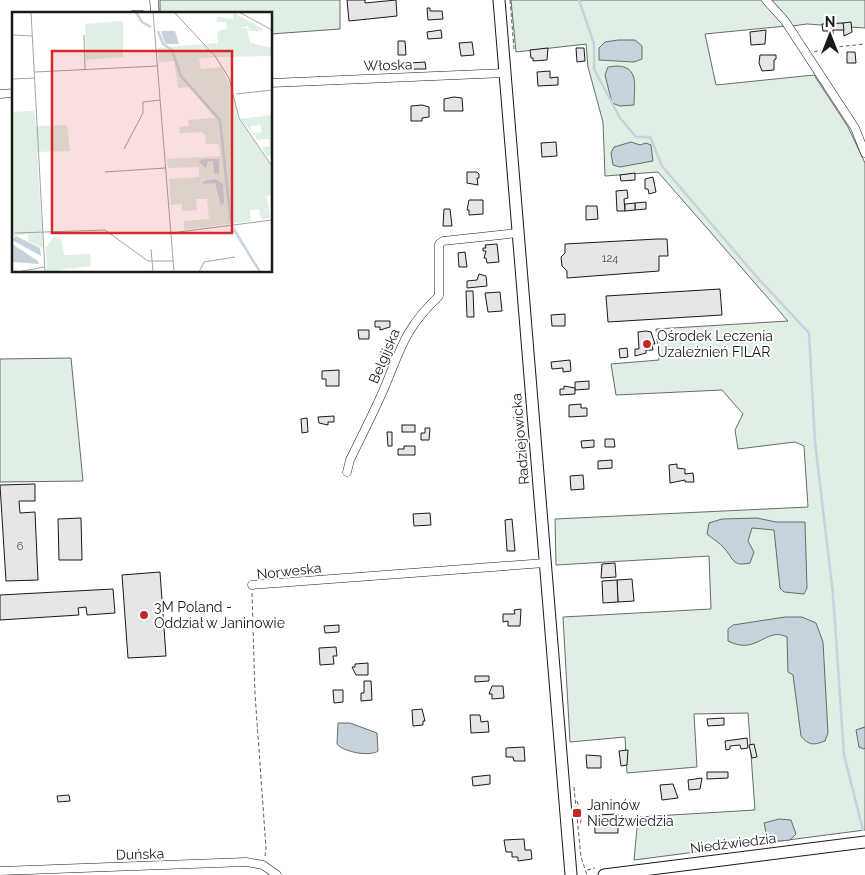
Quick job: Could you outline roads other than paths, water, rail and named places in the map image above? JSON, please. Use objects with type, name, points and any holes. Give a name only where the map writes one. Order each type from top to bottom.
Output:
[{"type":"main road","name":"Radziejowicka","points":[[499,0],[571,875]]},
{"type":"main road","name":"Niedźwiedzia","points":[[604,875],[865,842]]},
{"type":"street","points":[[766,0],[785,21],[855,128],[865,153]]},
{"type":"street","name":"Włoska","points":[[272,82],[505,73]]},
{"type":"street","name":"Belgijska","points":[[348,472],[350,460],[383,392],[404,338],[414,321],[438,296],[439,244],[443,241],[518,233]]},
{"type":"street","name":"Norweska","points":[[252,584],[545,563]]},
{"type":"street","name":"Duńska","points":[[0,872],[246,862],[263,865],[277,875]]},
{"type":"waterway","points":[[579,0],[594,44],[594,69],[620,118],[636,137],[650,137],[662,166],[755,275],[809,333],[815,442],[833,594],[844,755],[863,830]]},
{"type":"place","name":"Ośrodek Leczenia Uzależnień FILAR","points":[[647,344]]},
{"type":"place","name":"3M Poland - Oddział w Janinowie","points":[[144,615]]},
{"type":"place","name":"Janinów Niedźwiedzia","points":[[577,813]]}]
